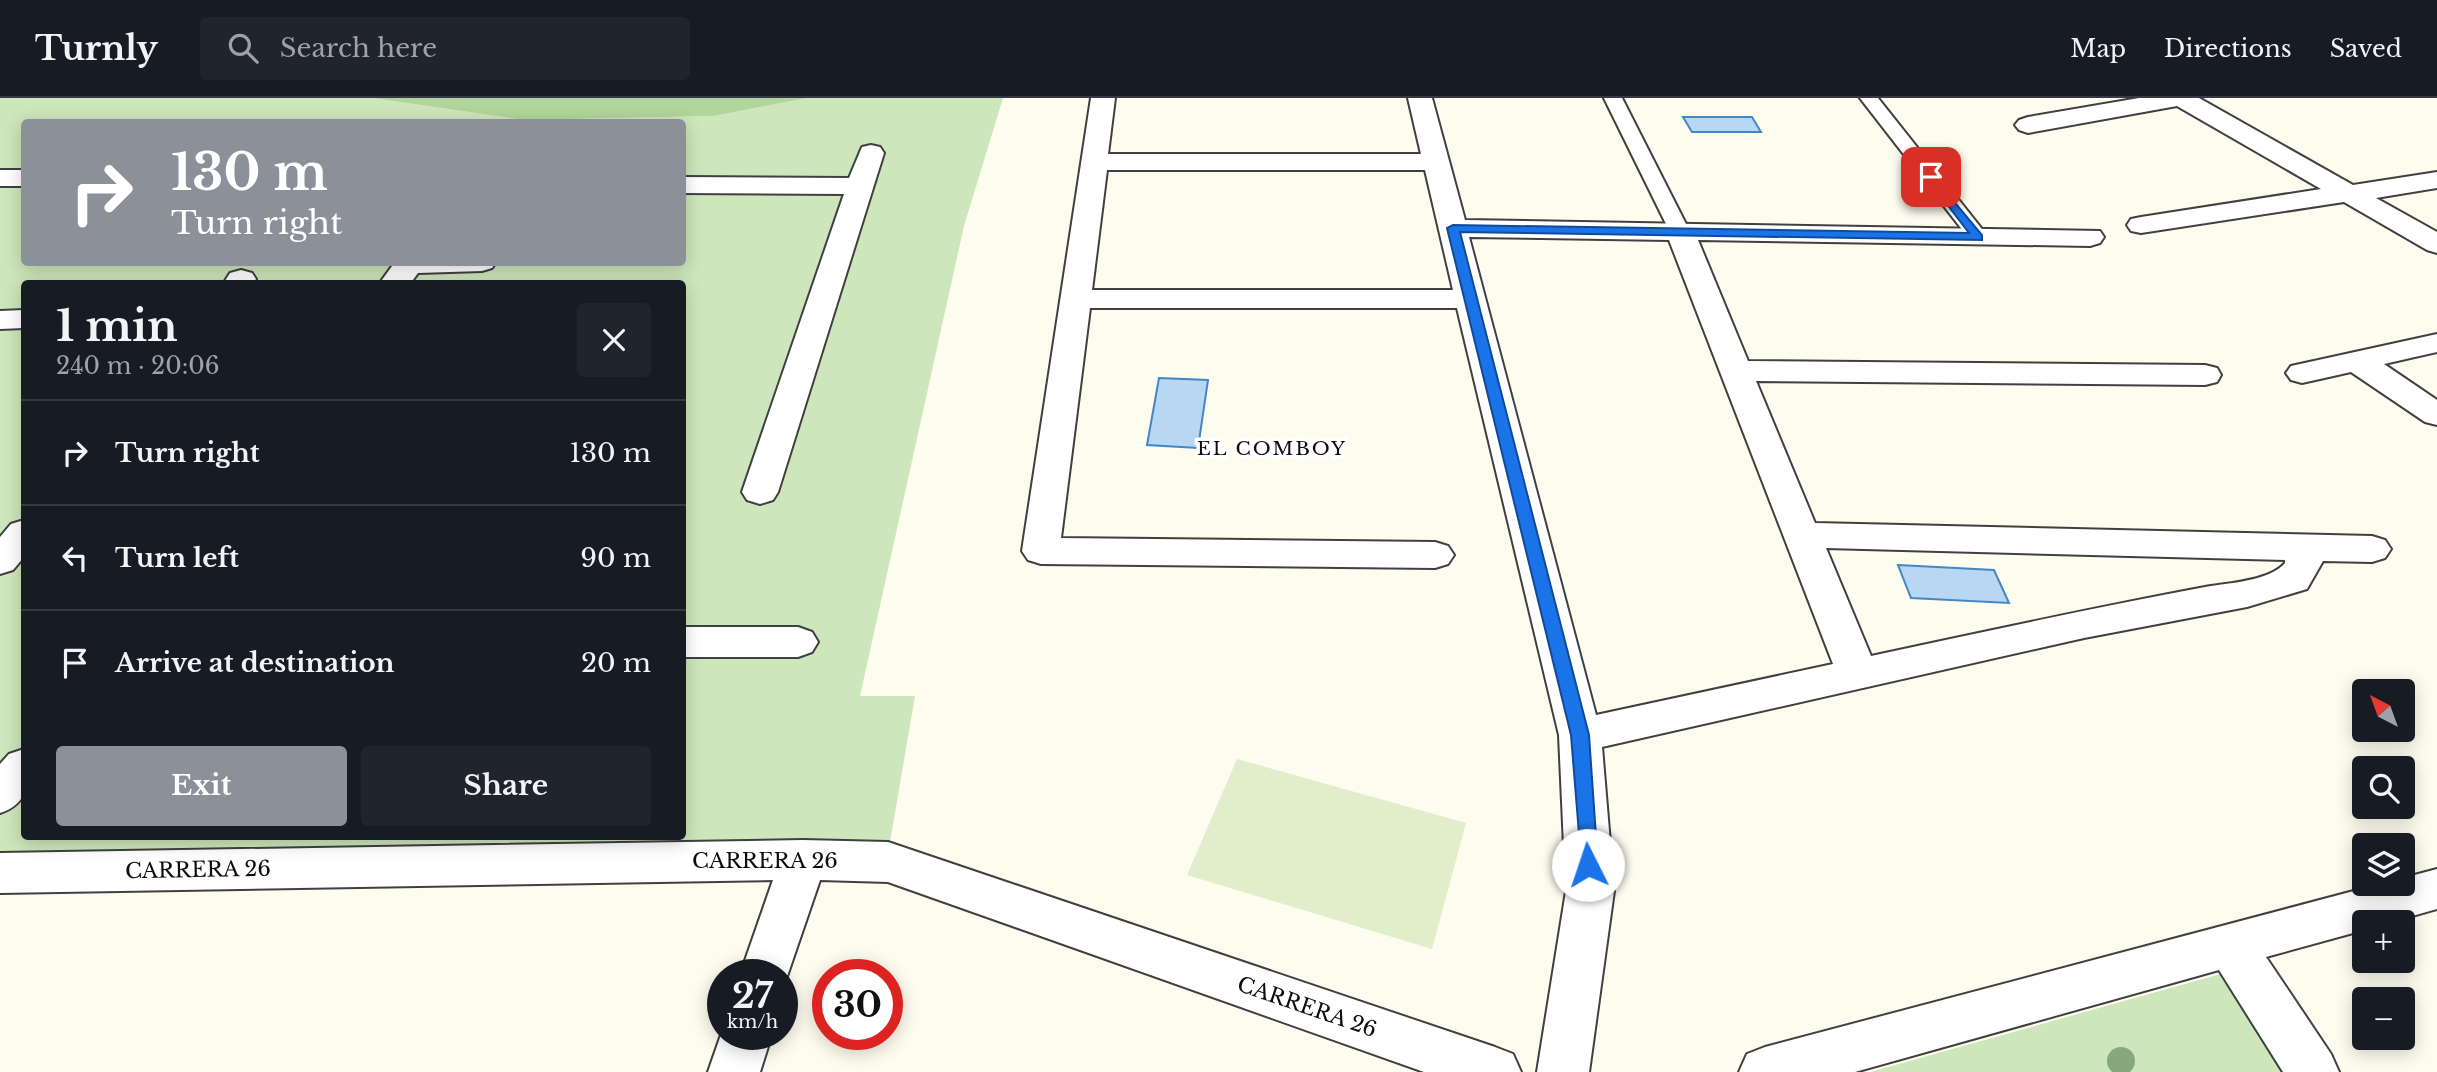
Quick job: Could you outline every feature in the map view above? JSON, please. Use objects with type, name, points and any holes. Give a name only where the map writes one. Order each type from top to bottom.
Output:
[{"type":"street","points":[[1103,98],[1092,162],[1041,551],[1435,555]]},
{"type":"street","points":[[1420,98],[1580,735],[1590,891],[1563,1072]]},
{"type":"street","points":[[2028,125],[2181,98],[2437,244]]},
{"type":"street","points":[[760,492],[871,153]]},
{"type":"street","points":[[1092,162],[1436,162]]},
{"type":"street","points":[[0,178],[21,178]]},
{"type":"street","points":[[2141,225],[2353,195],[2437,180]]},
{"type":"street","points":[[686,185],[858,186]]},
{"type":"street","points":[[1453,228],[2090,237]]},
{"type":"street","points":[[1680,232],[1858,674]]},
{"type":"street","points":[[1075,299],[1471,299]]},
{"type":"street","points":[[0,320],[21,319]]},
{"type":"street","points":[[2302,373],[2437,343]]},
{"type":"street","points":[[2357,361],[2437,415]]},
{"type":"street","points":[[1736,371],[2205,375]]},
{"type":"street","points":[[1802,535],[2372,549]]},
{"type":"street","points":[[0,561],[21,536]]},
{"type":"street","points":[[1580,735],[2247,593],[2294,579],[2304,565],[2303,546]]},
{"type":"street","points":[[686,642],[798,642]]},
{"type":"street","points":[[0,795],[21,770]]},
{"type":"street","points":[[770,959],[803,860]]},
{"type":"street","name":"CARRERA 26","points":[[0,873],[803,860],[888,862],[1494,1072]]},
{"type":"street","points":[[1765,1072],[2437,889]]},
{"type":"street","points":[[2231,947],[2313,1072]]},
{"type":"street","points":[[734,1072],[741,1050]]},
{"type":"lane","points":[[1613,98],[1680,232]]},
{"type":"lane","points":[[1869,98],[1978,237]]},
{"type":"green space","points":[[0,98],[372,98],[516,119],[21,119],[21,266],[686,266],[686,119],[571,119],[714,116],[807,98],[1003,98],[964,226],[860,696],[915,696],[890,842],[0,853]]},
{"type":"green space","points":[[372,98],[807,98],[714,116],[516,119]]},
{"type":"green space","points":[[1237,759],[1466,823],[1432,949],[1187,875]]},
{"type":"green space","points":[[2224,973],[2287,1072],[1870,1072]]},
{"type":"water","points":[[1683,117],[1752,117],[1761,132],[1692,132]]},
{"type":"water","points":[[1159,378],[1208,380],[1198,448],[1147,445]]},
{"type":"water","points":[[1898,565],[1994,570],[2009,603],[1911,598]]},
{"type":"district","name":"EL COMBOY","points":[[1272,448]]},
{"type":"route","points":[[1588,865],[1580,735],[1453,228],[1978,237],[1931,177]]}]
